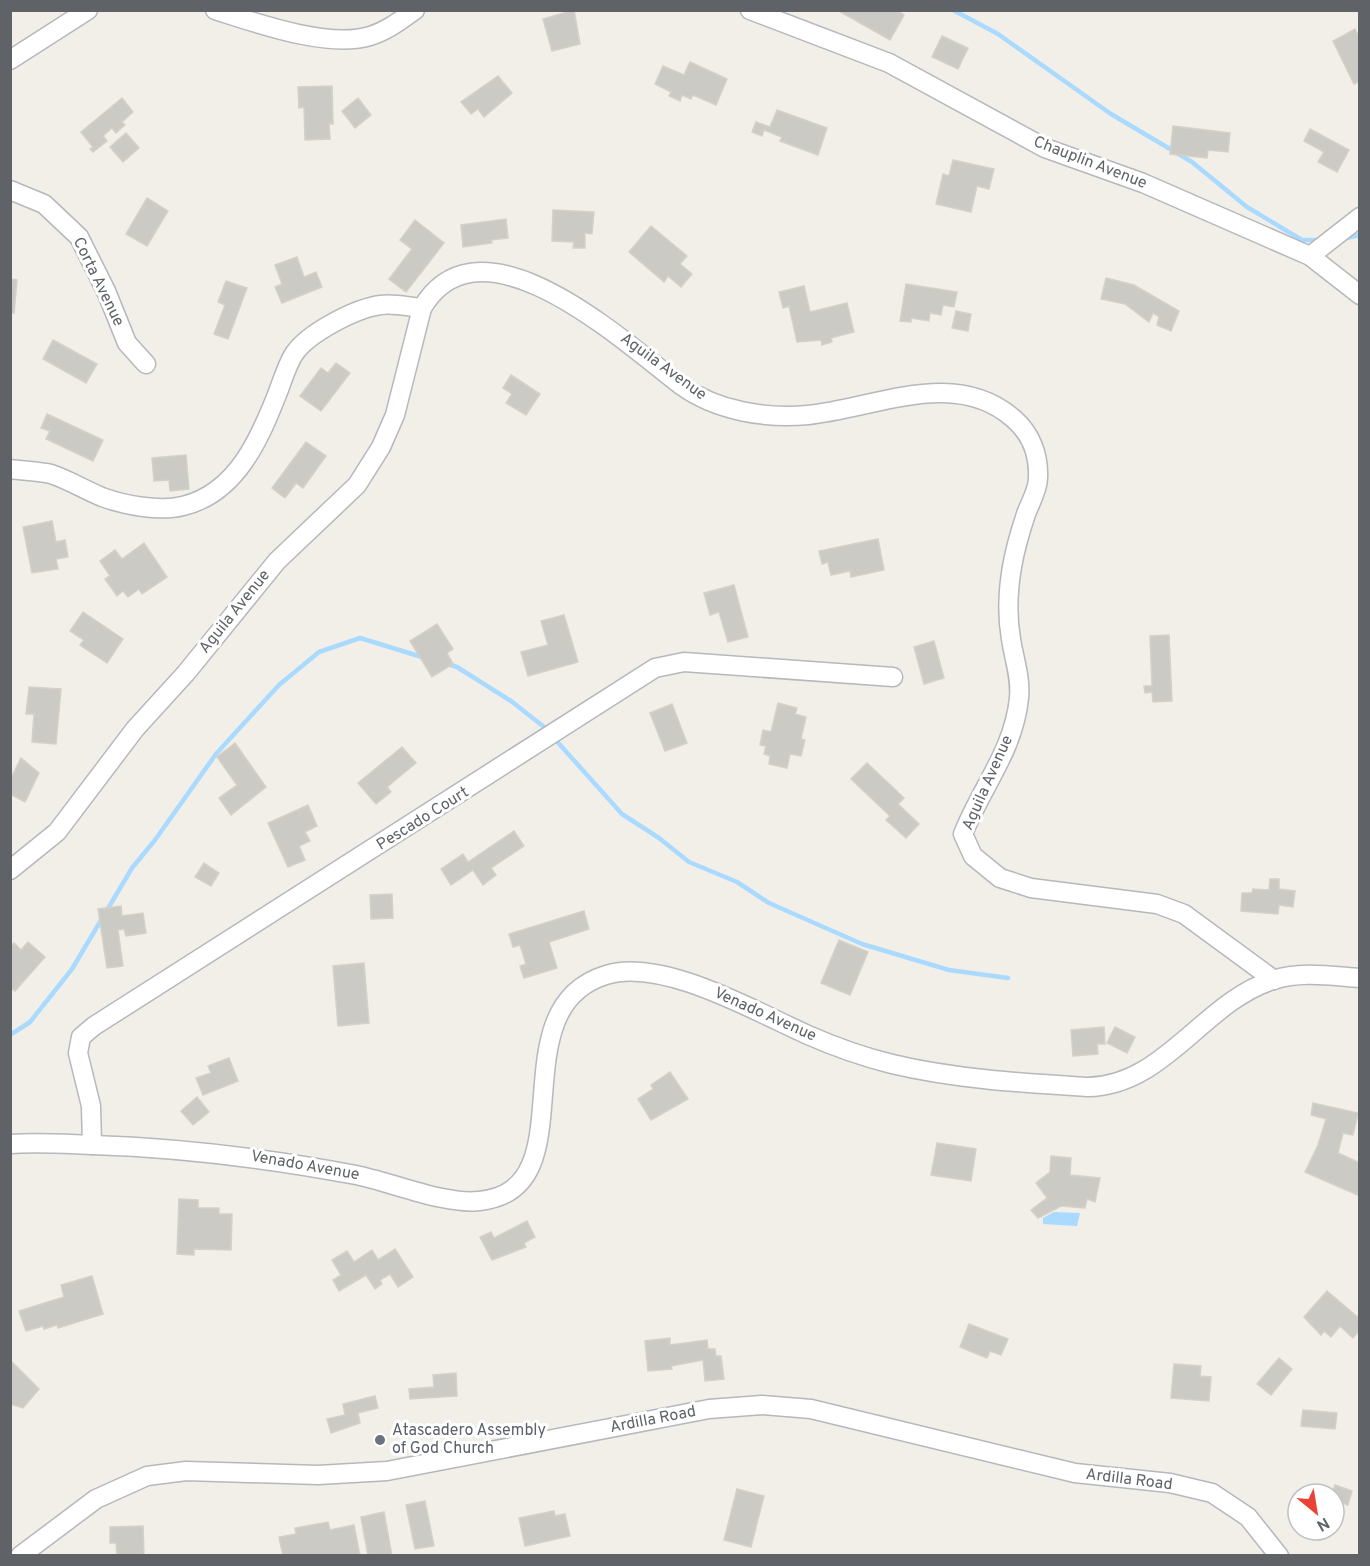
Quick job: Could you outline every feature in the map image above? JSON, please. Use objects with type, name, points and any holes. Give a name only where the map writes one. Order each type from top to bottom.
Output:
[{"type":"street","points":[[10,60],[88,10]]},
{"type":"street","points":[[215,10],[268,26],[321,37],[346,39],[369,36],[389,28],[415,10]]},
{"type":"street","name":"Chauplin Avenue","points":[[750,10],[889,63],[1045,147],[1143,183],[1310,256],[1359,295]]},
{"type":"street","name":"Corta Avenue","points":[[10,190],[44,204],[79,237],[106,291],[127,343],[146,364]]},
{"type":"street","points":[[1310,256],[1359,217]]},
{"type":"street","name":"Aguila Avenue","points":[[10,870],[57,832],[135,729],[186,673],[277,561],[357,485],[381,447],[395,415],[422,308],[429,295],[460,277],[502,273],[541,286],[631,344],[682,385],[719,406],[782,415],[808,415],[901,397],[952,392],[975,397],[996,406],[1023,427],[1033,443],[1038,462],[1038,481],[1019,535],[1009,595],[1011,637],[1019,673],[1017,713],[1005,753],[979,799],[963,834],[973,856],[1000,878],[1031,888],[1157,904],[1184,914],[1274,980]]},
{"type":"street","points":[[10,470],[50,474],[103,497],[138,506],[180,507],[200,500],[232,476],[251,452],[294,354],[305,341],[336,322],[368,308],[382,305],[422,308]]},
{"type":"street","name":"Pescado Court","points":[[92,1145],[91,1106],[78,1053],[81,1037],[94,1026],[655,669],[684,662],[893,677]]},
{"type":"street","name":"Venado Avenue","points":[[10,1144],[32,1142],[147,1146],[262,1157],[375,1179],[458,1201],[475,1202],[498,1197],[512,1188],[524,1176],[533,1161],[542,1127],[543,1069],[553,1025],[566,1001],[576,991],[606,975],[633,972],[707,989],[739,1001],[809,1036],[891,1064],[933,1072],[1086,1087],[1112,1085],[1151,1067],[1235,999],[1274,980],[1299,975],[1359,978]]},
{"type":"street","name":"Ardilla Road","points":[[20,1556],[96,1499],[147,1476],[186,1471],[318,1475],[387,1471],[709,1409],[762,1405],[795,1407],[837,1414],[1075,1473],[1170,1484],[1212,1493],[1248,1517],[1279,1556]]},
{"type":"water","points":[[1054,1212],[1080,1213],[1077,1226],[1043,1224],[1043,1218]]},
{"type":"building","points":[[574,10],[580,44],[552,51],[543,19]]},
{"type":"building","points":[[837,10],[897,10],[904,15],[890,40]]},
{"type":"building","points":[[1355,29],[1360,39],[1360,81],[1354,84],[1333,41]]},
{"type":"building","points":[[942,36],[968,48],[958,69],[932,57]]},
{"type":"building","points":[[690,62],[727,79],[716,105],[693,95],[691,99],[682,95],[680,101],[669,96],[671,92],[655,84],[663,66],[684,75]]},
{"type":"building","points":[[498,76],[512,93],[484,117],[478,109],[471,114],[461,102]]},
{"type":"building","points":[[332,86],[333,124],[329,124],[330,139],[305,140],[304,107],[299,108],[298,87]]},
{"type":"building","points":[[122,98],[133,112],[122,122],[125,125],[116,133],[112,128],[103,136],[107,141],[93,152],[90,149],[93,147],[81,132]]},
{"type":"building","points":[[358,98],[371,115],[355,128],[342,111]]},
{"type":"building","points":[[777,110],[827,128],[818,155],[780,141],[782,137],[764,130],[762,136],[752,132],[756,122],[770,127]]},
{"type":"building","points":[[1173,126],[1230,133],[1228,152],[1208,150],[1207,158],[1170,154]]},
{"type":"building","points":[[1310,129],[1349,150],[1337,172],[1318,162],[1324,152],[1304,141]]},
{"type":"building","points":[[126,133],[139,148],[123,162],[110,147]]},
{"type":"building","points":[[953,160],[994,169],[989,189],[977,186],[971,212],[936,204],[943,174],[949,176]]},
{"type":"building","points":[[147,198],[168,211],[147,246],[126,234]]},
{"type":"building","points":[[553,210],[594,212],[592,234],[585,233],[585,248],[573,248],[574,242],[552,241]]},
{"type":"building","points":[[506,219],[508,238],[463,247],[461,225]]},
{"type":"building","points":[[415,220],[444,243],[406,292],[389,279],[412,249],[400,240]]},
{"type":"building","points":[[651,226],[687,256],[680,264],[692,274],[681,287],[668,276],[664,282],[629,252]]},
{"type":"building","points":[[297,257],[304,277],[316,272],[322,287],[282,303],[275,287],[282,284],[275,265]]},
{"type":"building","points":[[1106,278],[1134,285],[1179,311],[1171,331],[1157,325],[1159,317],[1153,313],[1149,322],[1125,304],[1101,299]]},
{"type":"building","points":[[10,279],[17,280],[14,313],[10,313]]},
{"type":"building","points":[[226,281],[247,288],[228,339],[214,334],[225,305],[218,302]]},
{"type":"building","points":[[906,284],[957,292],[954,307],[943,305],[941,315],[930,313],[929,321],[911,318],[911,322],[900,321]]},
{"type":"building","points":[[804,286],[810,312],[847,303],[854,332],[831,338],[832,342],[822,345],[821,340],[797,342],[789,306],[783,308],[779,292]]},
{"type":"building","points":[[956,311],[971,314],[968,331],[952,328]]},
{"type":"building","points":[[53,340],[97,364],[86,383],[43,359]]},
{"type":"building","points":[[336,363],[350,373],[321,411],[300,396],[321,368],[328,373]]},
{"type":"building","points":[[511,375],[540,394],[526,415],[506,403],[512,394],[503,388]]},
{"type":"building","points":[[47,414],[103,440],[93,461],[46,439],[50,431],[41,428]]},
{"type":"building","points":[[306,442],[326,456],[303,488],[296,483],[285,498],[272,488]]},
{"type":"building","points":[[186,455],[189,489],[170,491],[169,480],[154,481],[152,458]]},
{"type":"building","points":[[52,521],[56,542],[65,540],[68,557],[56,559],[58,569],[32,573],[23,527]]},
{"type":"building","points":[[878,539],[884,570],[851,577],[850,571],[831,575],[828,562],[822,564],[819,551]]},
{"type":"building","points":[[144,543],[167,577],[142,594],[139,589],[128,597],[123,591],[117,596],[105,579],[110,576],[100,561],[115,550],[122,559]]},
{"type":"building","points":[[734,585],[748,637],[728,642],[719,612],[710,615],[704,593]]},
{"type":"building","points":[[83,612],[123,639],[107,663],[80,645],[84,640],[70,631]]},
{"type":"building","points":[[564,615],[578,662],[528,676],[521,652],[548,645],[541,621]]},
{"type":"building","points":[[437,624],[453,649],[447,653],[453,664],[432,677],[410,641]]},
{"type":"building","points":[[1169,635],[1172,701],[1153,702],[1152,692],[1145,693],[1144,686],[1152,686],[1150,636]]},
{"type":"building","points":[[934,641],[944,678],[924,684],[914,647]]},
{"type":"building","points":[[29,687],[61,689],[56,744],[32,742],[34,714],[26,714]]},
{"type":"building","points":[[778,703],[797,708],[795,714],[806,717],[801,739],[805,740],[801,756],[790,754],[787,768],[769,764],[770,756],[764,754],[766,746],[760,745],[763,730],[771,732]]},
{"type":"building","points":[[672,704],[687,743],[665,751],[650,713]]},
{"type":"building","points":[[235,743],[266,787],[231,815],[219,798],[237,785],[217,757]]},
{"type":"building","points":[[402,747],[416,763],[387,787],[391,792],[376,804],[358,783]]},
{"type":"building","points":[[21,758],[39,773],[25,802],[10,794],[10,780]]},
{"type":"building","points":[[867,763],[904,798],[898,804],[919,824],[906,838],[886,820],[890,816],[851,779]]},
{"type":"building","points":[[308,805],[317,826],[305,832],[310,841],[299,846],[305,860],[288,867],[268,823]]},
{"type":"building","points":[[514,831],[524,846],[491,868],[496,875],[483,885],[473,870],[451,885],[441,869],[463,854],[468,862]]},
{"type":"building","points":[[204,863],[219,873],[211,886],[195,877]]},
{"type":"building","points":[[1270,879],[1279,879],[1279,889],[1295,891],[1293,907],[1279,905],[1278,914],[1241,911],[1242,893],[1252,893],[1253,889],[1269,890]]},
{"type":"building","points":[[392,894],[393,918],[371,919],[370,895]]},
{"type":"building","points":[[121,906],[122,916],[143,913],[146,933],[126,936],[124,929],[118,930],[123,966],[107,968],[98,909]]},
{"type":"building","points":[[584,911],[589,929],[549,942],[557,968],[524,978],[520,966],[526,964],[520,945],[513,947],[509,934]]},
{"type":"building","points":[[839,940],[868,952],[850,995],[821,983]]},
{"type":"building","points":[[28,942],[45,957],[15,991],[10,988],[10,947],[14,943],[21,950]]},
{"type":"building","points":[[364,963],[369,1023],[338,1026],[333,966]]},
{"type":"building","points":[[1104,1027],[1105,1044],[1097,1044],[1098,1054],[1073,1056],[1071,1030]]},
{"type":"building","points":[[1115,1027],[1135,1037],[1127,1053],[1107,1043]]},
{"type":"building","points":[[229,1058],[238,1081],[203,1095],[196,1078],[211,1073],[208,1066]]},
{"type":"building","points":[[670,1072],[688,1099],[651,1120],[638,1099],[653,1089],[651,1085]]},
{"type":"building","points":[[197,1097],[209,1112],[193,1125],[181,1111]]},
{"type":"building","points":[[1313,1103],[1358,1113],[1353,1135],[1343,1133],[1338,1153],[1360,1163],[1360,1196],[1305,1172],[1318,1145],[1326,1119],[1311,1115]]},
{"type":"building","points":[[937,1143],[976,1149],[971,1181],[931,1175]]},
{"type":"building","points":[[1051,1156],[1071,1158],[1070,1175],[1100,1178],[1095,1202],[1087,1199],[1085,1208],[1061,1206],[1038,1218],[1031,1210],[1047,1198],[1036,1183],[1050,1172]]},
{"type":"building","points":[[179,1199],[198,1200],[198,1208],[219,1208],[219,1214],[232,1214],[231,1250],[194,1249],[194,1255],[177,1254]]},
{"type":"building","points":[[527,1221],[535,1237],[524,1243],[526,1247],[492,1260],[480,1237],[491,1232],[494,1238]]},
{"type":"building","points":[[395,1249],[413,1277],[398,1287],[390,1274],[380,1280],[382,1284],[375,1289],[366,1275],[339,1291],[333,1280],[341,1275],[332,1260],[347,1251],[354,1262],[372,1250],[378,1260]]},
{"type":"building","points":[[92,1276],[103,1314],[58,1328],[57,1325],[44,1329],[43,1326],[26,1331],[19,1311],[64,1297],[61,1285]]},
{"type":"building","points":[[1327,1291],[1360,1319],[1360,1330],[1353,1338],[1340,1326],[1331,1337],[1324,1331],[1321,1335],[1304,1317]]},
{"type":"building","points":[[969,1324],[1008,1339],[1001,1355],[990,1351],[987,1358],[960,1347]]},
{"type":"building","points":[[670,1338],[670,1345],[707,1340],[708,1349],[715,1349],[716,1356],[721,1356],[724,1379],[705,1381],[703,1360],[671,1366],[672,1369],[648,1371],[645,1341]]},
{"type":"building","points":[[1279,1358],[1292,1369],[1271,1395],[1257,1384]]},
{"type":"building","points":[[10,1360],[39,1389],[23,1408],[10,1404]]},
{"type":"building","points":[[1174,1364],[1201,1366],[1200,1376],[1211,1377],[1209,1401],[1171,1398]]},
{"type":"building","points":[[456,1373],[457,1396],[410,1399],[409,1389],[434,1387],[433,1375]]},
{"type":"building","points":[[375,1396],[378,1408],[358,1413],[360,1423],[331,1433],[327,1419],[345,1415],[343,1404]]},
{"type":"building","points":[[1303,1410],[1337,1413],[1335,1429],[1301,1426]]},
{"type":"building","points":[[737,1489],[764,1496],[751,1547],[724,1540]]},
{"type":"building","points":[[1346,1489],[1352,1491],[1348,1505],[1346,1504]]},
{"type":"building","points":[[425,1501],[434,1546],[415,1549],[406,1505]]},
{"type":"building","points":[[554,1511],[555,1516],[565,1514],[570,1536],[525,1546],[519,1518]]},
{"type":"building","points":[[384,1512],[392,1556],[368,1556],[361,1517]]},
{"type":"building","points":[[328,1522],[330,1530],[354,1525],[360,1556],[283,1556],[279,1537],[296,1534],[295,1528]]},
{"type":"building","points":[[143,1526],[144,1556],[117,1556],[116,1543],[110,1543],[110,1527]]},
{"type":"waterway","points":[[953,10],[998,34],[1111,114],[1192,162],[1247,207],[1302,240],[1321,240]]},
{"type":"waterway","points":[[1342,239],[1360,235]]},
{"type":"waterway","points":[[10,1035],[30,1022],[72,969],[132,868],[155,840],[216,754],[279,685],[319,652],[360,638],[422,657]]},
{"type":"waterway","points":[[448,664],[457,667],[511,701],[548,730]]},
{"type":"waterway","points":[[553,737],[622,814],[659,838],[689,862],[737,882],[769,903],[862,944],[949,970],[1008,978]]},
{"type":"place","name":"Atascadero Assembly of God Church","points":[[380,1440]]}]
